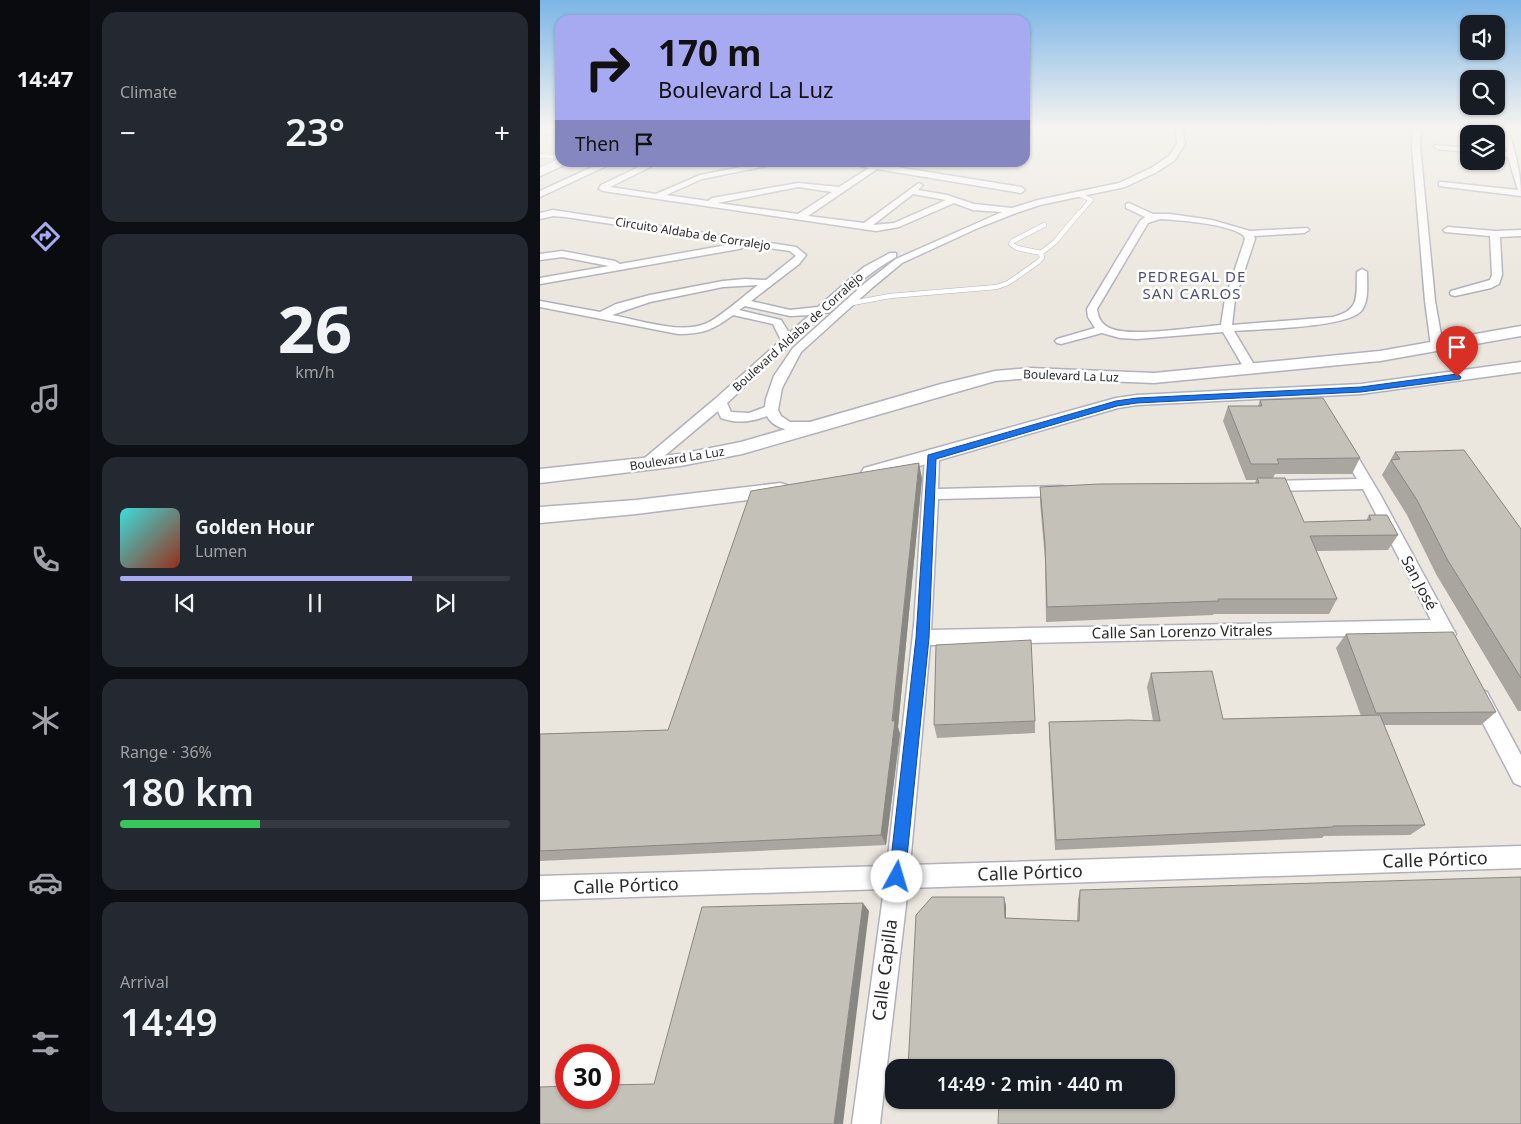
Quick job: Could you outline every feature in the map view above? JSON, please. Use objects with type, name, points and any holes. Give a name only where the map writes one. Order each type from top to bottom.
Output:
[{"type":"main road","name":"Boulevard La Luz","points":[[540,476],[645,465],[735,450],[947,388],[995,376],[1030,373],[1154,378],[1380,356],[1521,331]]},
{"type":"main road","name":"Boulevard La Luz","points":[[858,476],[932,457],[1116,403],[1164,399],[1313,393],[1396,386],[1521,367]]},
{"type":"main road","points":[[1154,378],[1164,399]]},
{"type":"main road","points":[[540,515],[636,507],[797,488]]},
{"type":"street","points":[[540,194],[572,179]]},
{"type":"street","points":[[618,179],[604,186],[604,189],[882,228],[896,225],[954,200]]},
{"type":"street","points":[[658,196],[693,179]]},
{"type":"street","points":[[800,217],[856,179]]},
{"type":"street","points":[[866,226],[926,179]]},
{"type":"street","points":[[953,179],[1021,190]]},
{"type":"street","points":[[1080,191],[1122,185],[1134,179]]},
{"type":"street","points":[[1419,179],[1430,301],[1437,346]]},
{"type":"street","points":[[1442,184],[1521,193]]},
{"type":"street","points":[[706,203],[723,198],[798,186],[840,190]]},
{"type":"street","points":[[911,191],[954,200],[973,207],[1013,211]]},
{"type":"street","name":"Boulevard Aldaba de Corralejo","points":[[645,465],[720,402],[868,269],[964,221],[998,208],[1080,191]]},
{"type":"street","name":"Boulevard Aldaba de Corralejo","points":[[772,409],[776,385],[786,364],[797,350],[847,304],[899,261],[975,226],[1013,211],[1080,191]]},
{"type":"street","points":[[941,206],[960,212],[973,207]]},
{"type":"street","points":[[1129,206],[1152,217],[1229,226],[1247,234],[1304,230]]},
{"type":"street","name":"Circuito Aldaba de Corralejo","points":[[540,216],[552,213],[565,214],[793,249],[801,255],[796,262],[711,326],[686,332],[540,304]]},
{"type":"street","points":[[1152,217],[1146,221],[1092,309],[1092,316],[1104,329],[1111,333],[1138,335],[1348,318],[1356,313],[1360,304],[1362,272]]},
{"type":"street","points":[[1448,230],[1495,234],[1521,233]]},
{"type":"street","points":[[1247,234],[1250,239],[1230,299],[1226,328],[1250,368]]},
{"type":"street","points":[[1455,293],[1487,286],[1495,282],[1497,275],[1495,234]]},
{"type":"street","points":[[540,281],[751,243]]},
{"type":"street","points":[[540,257],[562,254],[625,266]]},
{"type":"street","points":[[602,316],[626,304],[746,281],[767,282]]},
{"type":"street","points":[[743,302],[790,313],[823,309],[838,313]]},
{"type":"street","points":[[730,311],[776,322],[790,313]]},
{"type":"street","points":[[776,322],[787,341]]},
{"type":"street","points":[[1061,341],[1104,329]]},
{"type":"street","points":[[1313,393],[1323,409]]},
{"type":"street","points":[[720,402],[726,415],[732,418],[751,417],[772,409],[775,420],[783,424],[795,426],[824,425]]},
{"type":"street","name":"San José","points":[[1338,434],[1367,484],[1452,644]]},
{"type":"street","name":"Calle Capilla","points":[[866,1124],[897,877],[922,638],[932,457]]},
{"type":"street","points":[[1248,486],[1367,484]]},
{"type":"street","points":[[931,494],[1080,490]]},
{"type":"street","name":"Calle San Lorenzo Vitrales","points":[[922,638],[1443,627]]},
{"type":"street","points":[[1470,679],[1521,776]]},
{"type":"street","name":"Calle Pórtico","points":[[540,888],[1521,857]]},
{"type":"lane","points":[[1044,225],[1013,241],[1011,244],[1017,248],[1041,253],[1055,242],[1092,200],[1080,191]]},
{"type":"lane","points":[[847,304],[890,296],[997,287],[1008,283],[1038,262],[1042,258],[1041,253]]},
{"type":"building","points":[[1323,398],[1360,458],[1277,459],[1279,464],[1251,464],[1228,406],[1262,406],[1260,400]]},
{"type":"building","points":[[1464,450],[1521,529],[1521,678],[1447,559],[1417,500],[1391,460],[1400,459],[1395,452]]},
{"type":"building","points":[[919,463],[892,721],[895,721],[881,835],[540,851],[540,734],[668,730],[751,491]]},
{"type":"building","points":[[1257,478],[1285,478],[1304,522],[1371,520],[1369,515],[1387,515],[1398,535],[1310,536],[1337,599],[1218,599],[1219,601],[1047,607],[1045,544],[1040,487],[1100,484],[1259,483]]},
{"type":"building","points":[[1453,632],[1496,712],[1376,713],[1346,634]]},
{"type":"building","points":[[1031,640],[1035,721],[934,725],[936,645]]},
{"type":"building","points":[[1212,671],[1223,719],[1380,715],[1425,825],[1333,826],[1056,840],[1049,722],[1160,721],[1151,673]]},
{"type":"building","points":[[1521,877],[1521,1124],[998,1124],[999,1109],[1175,1109],[1175,1059],[908,1059],[916,915],[932,897],[1004,897],[1005,918],[1079,921],[1080,890]]},
{"type":"building","points":[[863,903],[834,1124],[540,1124],[540,1087],[555,1086],[555,1109],[620,1109],[620,1085],[654,1084],[702,907]]},
{"type":"district","name":"PEDREGAL DE SAN CARLOS","points":[[1192,286]]},
{"type":"route","points":[[897,877],[922,638],[932,457],[1116,403],[1137,400],[1313,393],[1396,386],[1457,377]]}]
